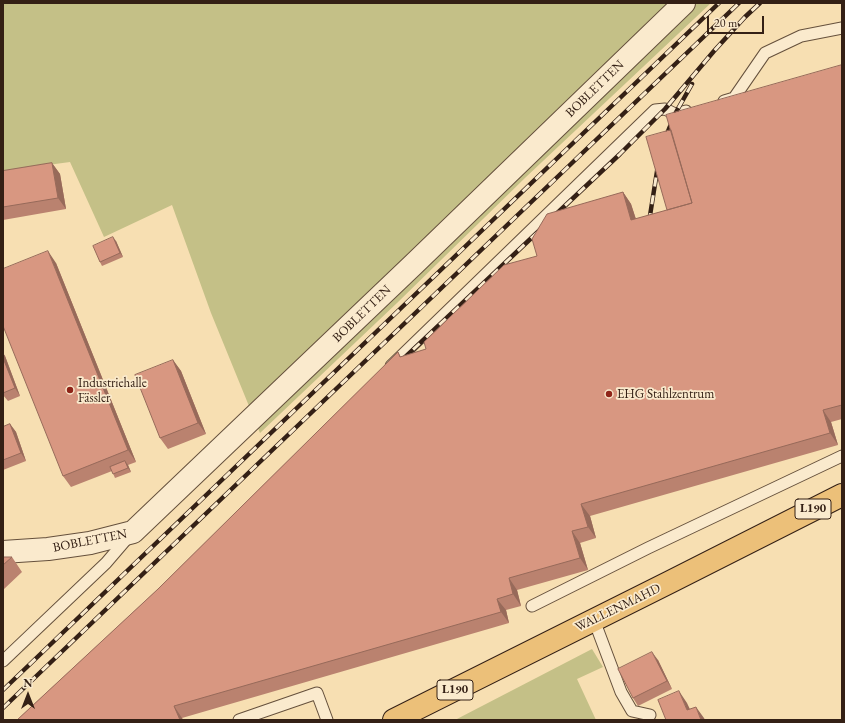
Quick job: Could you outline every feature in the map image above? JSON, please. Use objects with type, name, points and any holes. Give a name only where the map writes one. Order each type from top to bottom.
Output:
[{"type":"main road","name":"WALLENMAHD","points":[[394,720],[842,495]]},
{"type":"street","name":"BOBLETTEN","points":[[3,552],[48,549],[90,543],[133,532],[414,264],[684,3]]},
{"type":"lane","points":[[712,104],[734,98],[766,53],[801,36],[842,28]]},
{"type":"lane","points":[[382,375],[655,110],[665,109],[675,114],[697,108]]},
{"type":"lane","points":[[532,606],[648,548],[842,456]]},
{"type":"lane","points":[[3,661],[106,563],[133,532]]},
{"type":"lane","points":[[594,620],[621,692],[632,711],[650,716]]},
{"type":"lane","points":[[239,720],[317,692],[327,720]]},
{"type":"shaded area","points":[[3,3],[711,3],[526,177],[397,303],[260,433],[211,313],[172,205],[104,237],[70,162],[3,171]]},
{"type":"shaded area","points":[[592,649],[603,667],[577,679],[596,720],[455,720]]},
{"type":"building","name":"EHG Stahlzentrum","points":[[842,65],[842,405],[823,410],[830,433],[581,504],[588,527],[572,531],[580,558],[509,578],[513,594],[497,599],[501,612],[174,706],[180,720],[17,720],[158,589],[398,352],[400,357],[426,349],[424,342],[504,265],[537,256],[532,239],[547,214],[623,192],[631,220],[692,203],[666,115]]},
{"type":"building","points":[[671,130],[692,203],[667,210],[646,137]]},
{"type":"building","points":[[52,163],[58,198],[3,207],[3,171]]},
{"type":"building","points":[[113,237],[120,253],[100,262],[93,246]]},
{"type":"building","name":"Industriehalle Fässler","points":[[48,251],[128,450],[63,476],[3,326],[3,269]]},
{"type":"building","points":[[3,358],[15,388],[3,393]]},
{"type":"building","points":[[173,360],[198,423],[160,438],[135,375]]},
{"type":"building","points":[[10,424],[21,453],[3,460],[3,427]]},
{"type":"building","points":[[125,461],[128,468],[113,474],[110,467]]},
{"type":"building","points":[[3,557],[12,557],[3,565]]},
{"type":"building","points":[[652,652],[667,681],[633,698],[618,669]]},
{"type":"building","points":[[679,691],[687,710],[696,707],[701,720],[666,720],[658,700]]},
{"type":"railway","points":[[3,690],[719,3]]},
{"type":"railway","points":[[3,708],[739,3]]},
{"type":"railway","points":[[552,218],[665,109],[714,51],[760,3]]},
{"type":"railway","points":[[664,141],[675,114],[692,84]]},
{"type":"railway","points":[[649,222],[658,165]]},
{"type":"railway","points":[[400,362],[542,228]]},
{"type":"place","name":"Industriehalle Fässler","points":[[70,390]]},
{"type":"place","name":"EHG Stahlzentrum","points":[[609,394]]}]
